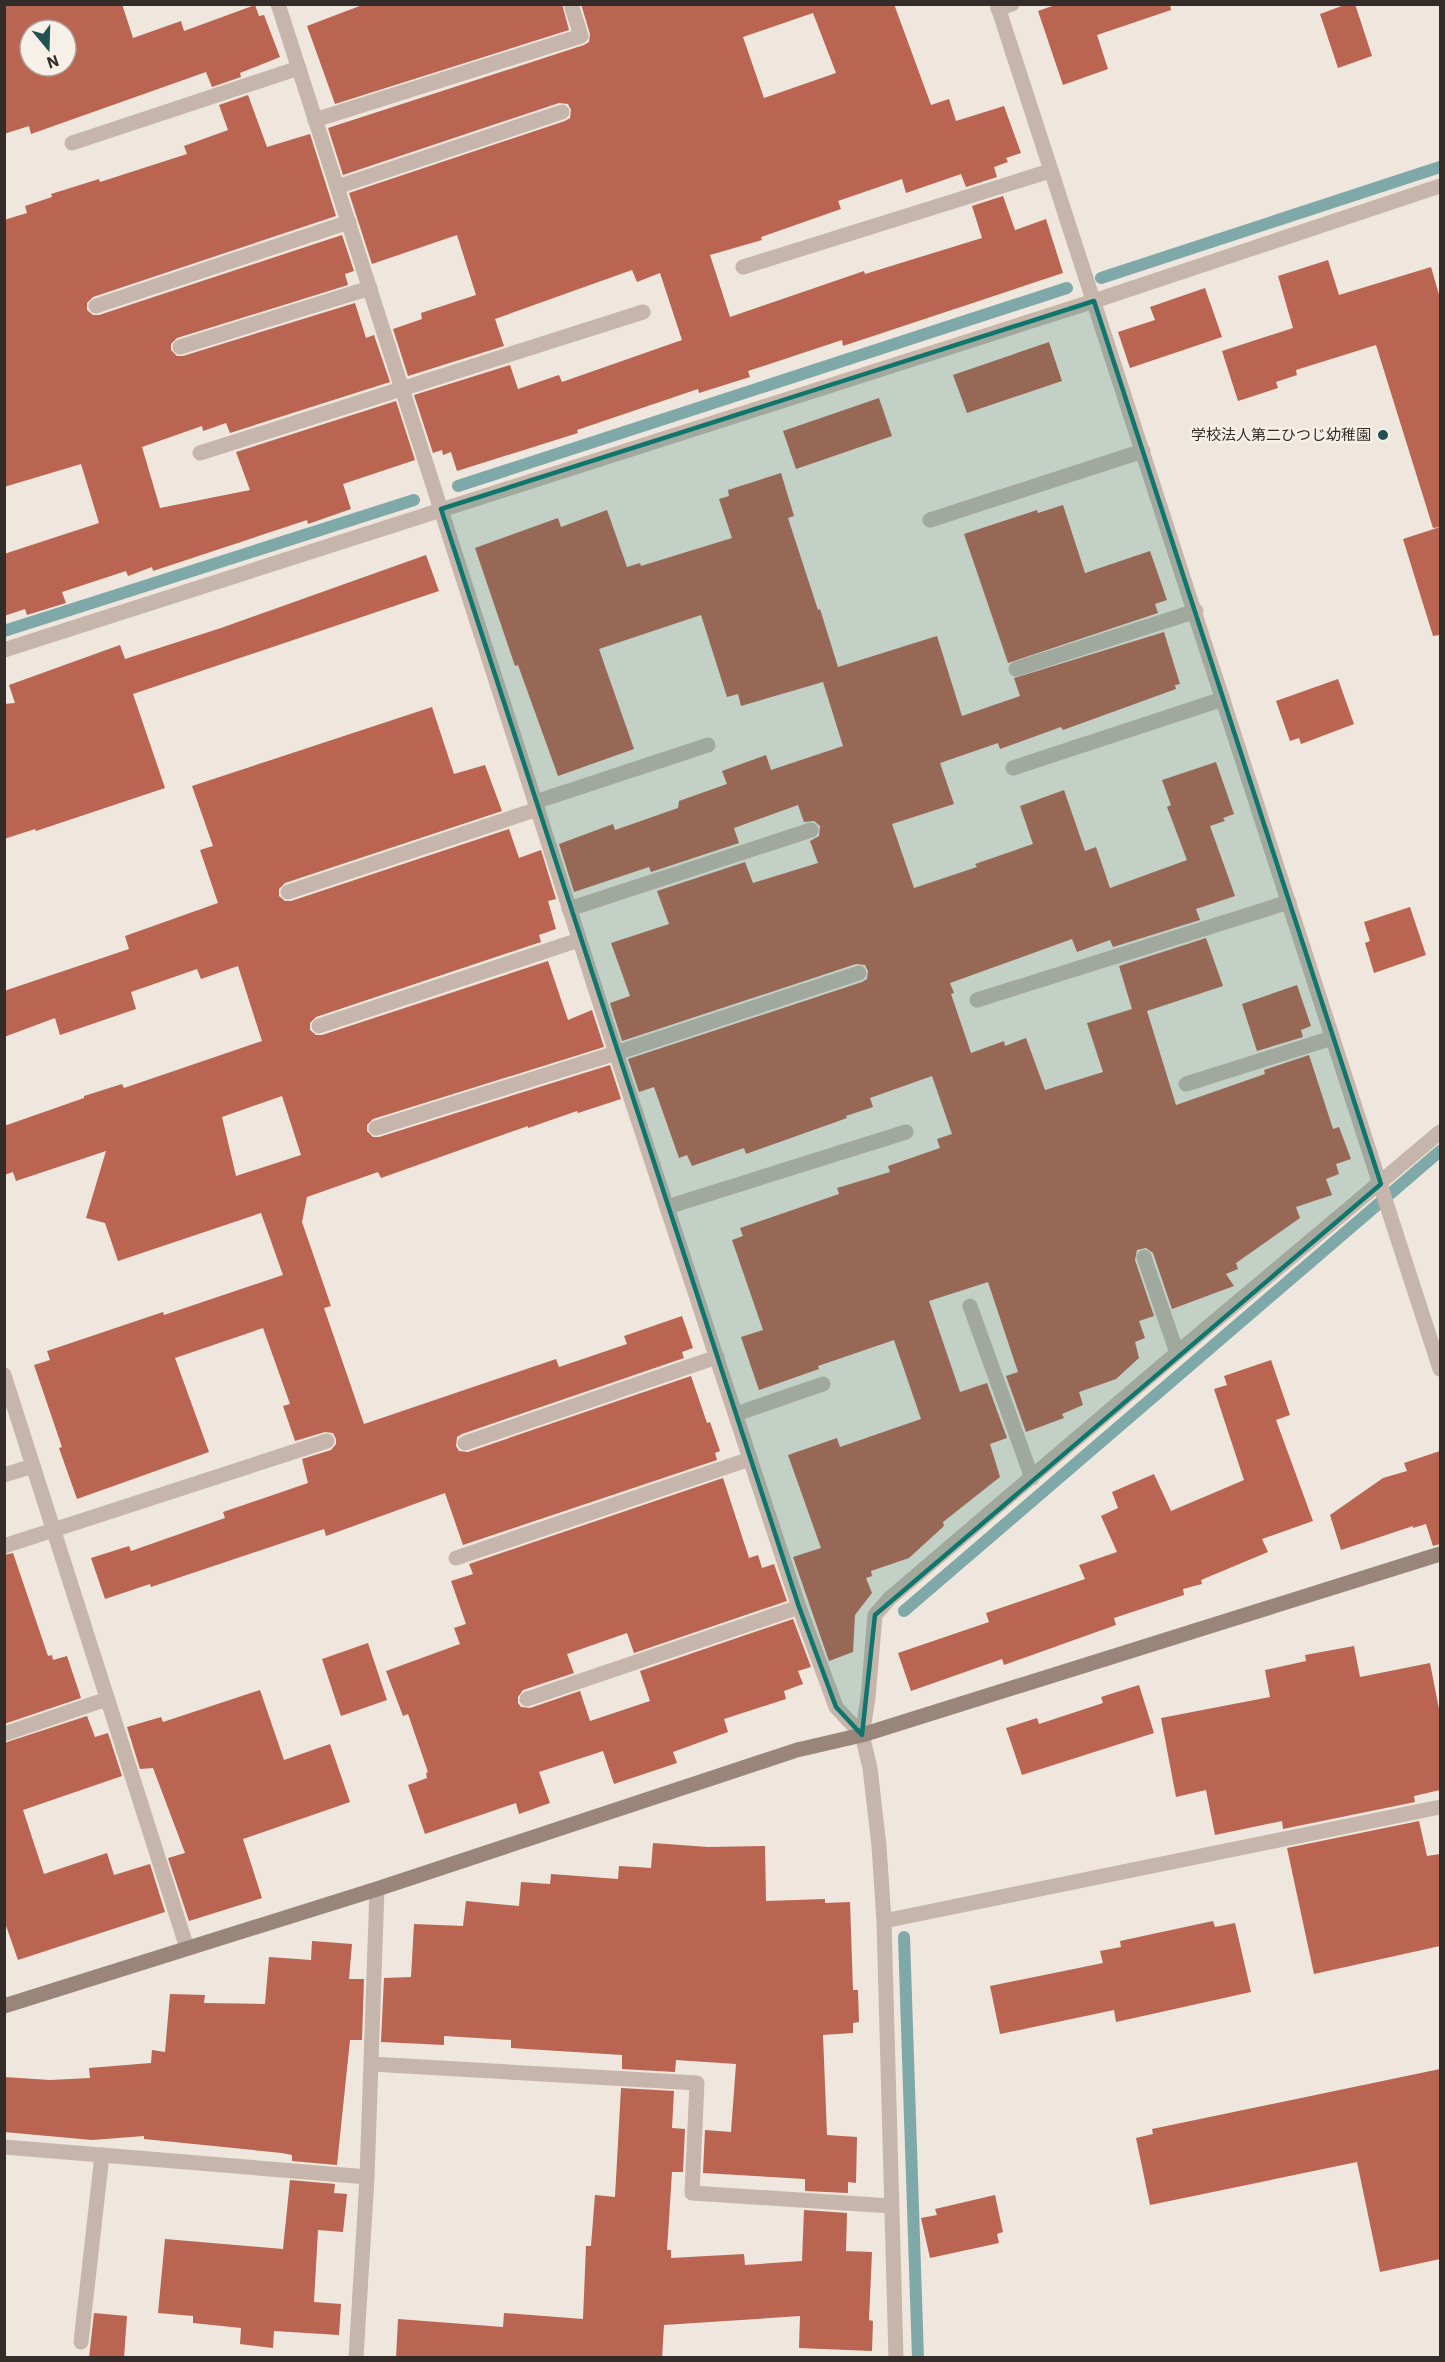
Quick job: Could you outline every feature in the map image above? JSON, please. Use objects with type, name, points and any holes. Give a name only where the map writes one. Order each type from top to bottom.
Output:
[{"type":"street","points":[[278,4],[579,940],[799,1607],[836,1707],[862,1736]]},
{"type":"street","points":[[315,120],[581,36],[571,4]]},
{"type":"street","points":[[1002,6],[1050,171],[1196,611],[1440,1370]]},
{"type":"street","points":[[72,143],[298,68]]},
{"type":"street","points":[[337,187],[562,112]]},
{"type":"street","points":[[743,267],[1050,171]]},
{"type":"street","points":[[4,650],[1094,301],[1440,186]]},
{"type":"street","points":[[96,306],[349,222]]},
{"type":"street","points":[[180,347],[370,288]]},
{"type":"street","points":[[200,453],[643,312]]},
{"type":"street","points":[[930,520],[1143,451]]},
{"type":"street","points":[[1016,669],[1196,611]]},
{"type":"street","points":[[1013,768],[1223,699]]},
{"type":"street","points":[[288,892],[708,745]]},
{"type":"street","points":[[569,909],[811,830]]},
{"type":"street","points":[[977,1000],[1289,902]]},
{"type":"street","points":[[320,1026],[579,940]]},
{"type":"street","points":[[376,1128],[616,1053],[859,973]]},
{"type":"street","points":[[1186,1084],[1332,1038]]},
{"type":"street","points":[[667,1207],[906,1132]]},
{"type":"street","points":[[896,2358],[884,1921],[879,1846],[870,1768],[862,1736],[868,1698],[874,1615],[890,1598],[1177,1353],[1381,1185],[1440,1132]]},
{"type":"street","points":[[1144,1257],[1177,1353]]},
{"type":"street","points":[[970,1306],[1032,1478]]},
{"type":"street","points":[[465,1443],[717,1357]]},
{"type":"street","points":[[4,1375],[187,1948]]},
{"type":"street","points":[[736,1414],[823,1384]]},
{"type":"street","points":[[4,1546],[327,1441]]},
{"type":"street","points":[[456,1558],[750,1459]]},
{"type":"street","points":[[4,1475],[33,1466]]},
{"type":"street","points":[[4,2006],[377,1889],[775,1757],[862,1736],[1440,1554]]},
{"type":"street","points":[[527,1699],[799,1607]]},
{"type":"street","points":[[4,1734],[107,1699]]},
{"type":"street","points":[[884,1921],[1440,1807]]},
{"type":"street","points":[[356,2358],[367,2177],[377,1889]]},
{"type":"street","points":[[371,2064],[697,2083],[692,2193],[891,2205]]},
{"type":"street","points":[[4,2147],[367,2177]]},
{"type":"street","points":[[81,2342],[102,2155]]},
{"type":"highlighted area","points":[[1094,301],[1381,1184],[875,1615],[862,1735],[836,1707],[799,1607],[441,509]]},
{"type":"building","points":[[4,4],[122,4],[133,38],[181,21],[184,31],[255,5],[259,16],[264,15],[280,57],[240,73],[241,77],[212,87],[206,72],[31,134],[29,126],[4,134]]},
{"type":"building","points":[[365,4],[562,4],[569,30],[335,104],[307,26]]},
{"type":"building","points":[[581,4],[894,4],[931,105],[949,99],[956,121],[1004,106],[1021,153],[1006,158],[1008,162],[994,167],[997,177],[966,187],[961,174],[906,193],[902,179],[838,201],[841,209],[761,237],[762,240],[710,255],[730,317],[864,271],[865,274],[982,238],[972,206],[1003,196],[1015,230],[1046,219],[1063,273],[843,346],[842,340],[748,371],[750,377],[699,393],[698,389],[577,430],[578,433],[457,471],[451,452],[443,455],[442,450],[433,453],[414,395],[510,365],[518,389],[559,375],[562,382],[682,340],[660,273],[637,282],[632,270],[495,319],[504,346],[408,376],[393,329],[422,319],[421,313],[476,295],[457,235],[372,264],[349,193],[565,121],[570,118],[571,110],[568,104],[559,103],[343,175],[328,128],[584,45],[589,42],[590,34]],"holes":[[[813,13],[836,73],[764,98],[743,37]]]},
{"type":"building","points":[[1058,4],[1170,4],[1171,10],[1097,35],[1108,69],[1063,85],[1038,11]]},
{"type":"building","points":[[1347,4],[1355,4],[1372,56],[1338,68],[1320,14]]},
{"type":"building","points":[[248,95],[267,147],[310,134],[336,216],[93,297],[87,303],[87,310],[93,315],[99,315],[342,235],[354,271],[345,274],[348,285],[177,338],[171,344],[171,350],[177,356],[183,356],[355,303],[366,338],[374,335],[390,382],[230,433],[226,423],[203,431],[202,426],[142,447],[160,508],[250,490],[236,452],[396,401],[415,460],[343,484],[351,509],[308,524],[307,520],[153,571],[152,567],[128,576],[126,571],[62,592],[66,603],[27,615],[25,609],[4,616],[4,554],[99,523],[81,464],[4,487],[4,220],[27,213],[25,206],[52,197],[51,194],[99,179],[100,182],[187,154],[184,146],[228,130],[219,105]]},
{"type":"building","points":[[1328,260],[1339,295],[1431,267],[1440,298],[1440,527],[1433,528],[1376,345],[1296,370],[1297,375],[1276,382],[1278,388],[1238,401],[1222,351],[1293,328],[1278,276]]},
{"type":"building","points":[[1205,288],[1222,337],[1130,368],[1118,332],[1155,320],[1150,307]]},
{"type":"building","points":[[1049,342],[1062,381],[967,413],[953,375]]},
{"type":"building","points":[[879,398],[892,436],[796,469],[783,431]]},
{"type":"building","points":[[781,473],[794,516],[788,518],[838,667],[937,636],[962,716],[1020,696],[1014,678],[1164,632],[1180,684],[1175,685],[1176,689],[1063,730],[1061,727],[1000,749],[998,743],[940,763],[954,804],[892,824],[914,888],[977,867],[975,864],[1033,844],[1020,806],[1064,790],[1085,851],[1096,847],[1110,888],[1187,860],[1167,807],[1171,805],[1162,780],[1216,762],[1234,814],[1223,818],[1225,821],[1210,826],[1235,896],[1196,909],[1200,920],[1113,947],[1110,940],[1077,952],[1072,939],[950,983],[954,993],[951,994],[971,1053],[1004,1041],[1005,1046],[1026,1038],[1045,1090],[1103,1072],[1087,1023],[1132,1009],[1119,966],[1206,938],[1223,986],[1147,1011],[1176,1105],[1265,1074],[1264,1070],[1309,1055],[1333,1129],[1339,1127],[1351,1159],[1336,1164],[1339,1174],[1326,1179],[1332,1195],[1296,1207],[1300,1218],[1236,1263],[1238,1269],[1226,1274],[1234,1286],[1172,1309],[1153,1253],[1146,1248],[1137,1250],[1135,1260],[1154,1316],[1139,1321],[1145,1338],[1135,1342],[1139,1358],[1116,1379],[1079,1392],[1083,1405],[1062,1414],[1064,1418],[1026,1432],[1006,1376],[1018,1372],[988,1282],[929,1301],[960,1392],[987,1383],[1007,1438],[990,1444],[1000,1477],[943,1522],[944,1526],[909,1558],[871,1571],[872,1576],[866,1578],[872,1593],[855,1615],[853,1652],[829,1661],[793,1557],[821,1548],[788,1455],[837,1438],[840,1447],[921,1419],[894,1340],[818,1366],[819,1369],[759,1390],[741,1337],[763,1330],[732,1240],[743,1236],[740,1228],[839,1194],[837,1188],[890,1172],[888,1166],[940,1148],[937,1139],[952,1134],[932,1076],[870,1098],[873,1107],[846,1116],[847,1118],[746,1154],[744,1148],[692,1166],[687,1155],[679,1158],[654,1087],[639,1092],[628,1059],[862,982],[867,979],[868,971],[865,965],[856,964],[622,1041],[610,1003],[630,996],[611,943],[669,924],[657,891],[745,862],[753,883],[818,863],[810,841],[819,836],[820,826],[814,821],[804,822],[798,805],[734,828],[739,843],[651,872],[649,867],[574,892],[559,844],[613,824],[615,830],[678,808],[679,801],[727,784],[722,771],[766,755],[771,770],[843,746],[823,682],[741,706],[738,694],[727,697],[701,615],[599,649],[634,749],[558,776],[518,665],[515,666],[475,548],[558,518],[561,527],[607,510],[627,567],[640,563],[641,566],[732,538],[719,499],[729,496],[728,490]]},
{"type":"building","points":[[1063,505],[1085,573],[1150,551],[1167,600],[1155,604],[1158,613],[1008,663],[964,534],[1037,510],[1038,513]]},
{"type":"building","points":[[1440,527],[1440,635],[1433,636],[1403,539]]},
{"type":"building","points":[[426,555],[439,591],[133,694],[165,788],[36,831],[35,829],[4,839],[4,704],[15,703],[9,685],[120,645],[125,659],[221,628]]},
{"type":"building","points":[[1338,679],[1354,724],[1301,744],[1299,738],[1290,741],[1276,701]]},
{"type":"building","points":[[432,707],[454,774],[485,765],[502,811],[285,883],[279,889],[279,896],[285,901],[291,901],[509,829],[519,858],[541,850],[556,899],[548,901],[556,929],[539,935],[541,942],[316,1017],[310,1023],[310,1030],[316,1035],[322,1035],[548,961],[568,1020],[592,1010],[604,1047],[373,1119],[367,1125],[367,1131],[373,1137],[379,1137],[610,1065],[621,1099],[528,1128],[528,1126],[381,1178],[378,1172],[307,1197],[302,1222],[331,1306],[324,1308],[364,1424],[556,1359],[559,1367],[627,1344],[624,1336],[682,1316],[693,1348],[682,1352],[684,1358],[462,1434],[457,1437],[456,1446],[459,1451],[468,1452],[691,1376],[707,1423],[710,1422],[720,1451],[715,1453],[717,1460],[463,1545],[445,1493],[326,1536],[324,1529],[151,1587],[150,1584],[105,1599],[91,1558],[129,1546],[131,1551],[225,1518],[223,1512],[308,1483],[302,1459],[331,1450],[336,1444],[333,1433],[325,1432],[295,1441],[283,1406],[290,1404],[263,1328],[175,1358],[209,1452],[77,1499],[34,1365],[50,1360],[47,1351],[283,1275],[261,1213],[118,1261],[105,1223],[86,1218],[106,1151],[16,1181],[13,1172],[4,1175],[4,1126],[84,1098],[84,1096],[122,1084],[124,1088],[262,1041],[238,966],[201,979],[197,969],[131,992],[136,1009],[60,1035],[55,1018],[4,1037],[4,991],[129,949],[125,936],[218,903],[200,850],[213,846],[192,786]],"holes":[[[282,1096],[301,1155],[236,1176],[222,1117]]]},
{"type":"building","points":[[1410,907],[1426,955],[1374,973],[1365,943],[1370,941],[1364,922]]},
{"type":"building","points":[[1297,985],[1311,1026],[1301,1030],[1303,1037],[1257,1051],[1242,1004]]},
{"type":"building","points":[[1271,1360],[1290,1415],[1276,1420],[1313,1521],[1262,1539],[1268,1552],[1201,1580],[1202,1584],[1183,1589],[1184,1595],[1114,1618],[1116,1625],[1004,1665],[1002,1659],[911,1691],[898,1653],[989,1622],[986,1613],[1085,1579],[1079,1565],[1117,1552],[1101,1516],[1118,1508],[1112,1492],[1154,1474],[1171,1511],[1244,1480],[1214,1389],[1227,1385],[1224,1376]]},
{"type":"building","points":[[1440,1451],[1440,1544],[1433,1546],[1426,1524],[1413,1528],[1413,1526],[1341,1550],[1330,1515],[1383,1478],[1407,1471],[1404,1463]]},
{"type":"building","points":[[723,1478],[749,1558],[758,1555],[762,1568],[774,1564],[787,1601],[634,1653],[627,1633],[567,1654],[574,1673],[523,1690],[518,1697],[518,1703],[521,1707],[530,1708],[580,1691],[590,1721],[650,1701],[640,1671],[793,1619],[811,1667],[798,1671],[803,1684],[784,1691],[786,1699],[724,1719],[728,1732],[673,1752],[677,1763],[614,1784],[603,1751],[539,1772],[550,1803],[519,1814],[516,1803],[425,1834],[408,1785],[427,1778],[426,1773],[428,1772],[408,1714],[403,1716],[386,1671],[460,1644],[454,1628],[466,1624],[451,1581],[473,1574],[469,1564]]},
{"type":"building","points":[[13,1553],[48,1656],[52,1655],[53,1660],[67,1656],[81,1698],[4,1724],[4,1555]]},
{"type":"building","points":[[368,1643],[387,1700],[341,1716],[322,1659]]},
{"type":"building","points":[[1354,1646],[1360,1677],[1430,1663],[1440,1714],[1440,1790],[1414,1796],[1415,1802],[1283,1829],[1282,1821],[1215,1835],[1206,1790],[1176,1797],[1161,1718],[1270,1697],[1265,1670],[1306,1661],[1305,1655]]},
{"type":"building","points":[[1139,1685],[1154,1733],[1022,1775],[1006,1728],[1037,1718],[1039,1724],[1103,1703],[1101,1697]]},
{"type":"building","points":[[260,1690],[284,1760],[330,1744],[350,1802],[243,1839],[262,1898],[189,1921],[168,1858],[185,1853],[153,1768],[140,1769],[127,1727],[161,1717],[163,1722]]},
{"type":"building","points":[[87,1716],[95,1737],[108,1733],[122,1776],[23,1810],[44,1874],[107,1853],[114,1875],[150,1864],[165,1912],[18,1960],[4,1920],[4,1743]]},
{"type":"building","points":[[1419,1821],[1427,1856],[1440,1854],[1440,1946],[1314,1974],[1287,1848]]},
{"type":"building","points":[[653,1843],[708,1847],[765,1846],[766,1901],[825,1899],[825,1903],[850,1902],[853,1990],[858,1990],[859,2022],[853,2023],[853,2033],[823,2035],[827,2135],[857,2137],[856,2183],[848,2182],[848,2193],[805,2191],[805,2179],[703,2173],[705,2130],[731,2132],[736,2064],[676,2060],[675,2072],[622,2069],[622,2055],[511,2048],[511,2040],[444,2036],[444,2045],[381,2042],[384,1978],[411,1977],[414,1924],[463,1926],[466,1901],[519,1906],[521,1882],[550,1884],[551,1874],[618,1879],[619,1866],[651,1868]]},
{"type":"building","points":[[1213,1921],[1215,1927],[1235,1923],[1251,1992],[1116,2022],[1114,2010],[1000,2034],[990,1986],[1103,1963],[1100,1951],[1121,1947],[1120,1941]]},
{"type":"building","points":[[312,1941],[352,1944],[349,1979],[364,1979],[362,2040],[350,2040],[337,2165],[292,2161],[292,2155],[282,2153],[144,2139],[144,2136],[92,2140],[4,2132],[4,2077],[50,2080],[90,2078],[89,2068],[151,2063],[152,2050],[165,2052],[170,1994],[205,1995],[204,2003],[265,2004],[269,1957],[311,1960]]},
{"type":"building","points":[[1440,2069],[1440,2259],[1380,2272],[1357,2162],[1150,2205],[1136,2138],[1153,2134],[1152,2129]]},
{"type":"building","points":[[621,2088],[674,2091],[672,2128],[685,2129],[683,2172],[672,2172],[667,2250],[671,2250],[671,2258],[744,2254],[745,2265],[802,2261],[804,2210],[847,2213],[846,2251],[872,2252],[869,2320],[873,2321],[872,2351],[799,2348],[800,2316],[664,2325],[662,2358],[396,2358],[398,2319],[503,2327],[504,2313],[583,2319],[586,2246],[591,2246],[595,2195],[615,2197]]},
{"type":"building","points":[[290,2180],[335,2184],[334,2193],[347,2194],[343,2232],[318,2230],[314,2302],[341,2304],[339,2335],[274,2331],[273,2348],[240,2344],[241,2328],[193,2323],[193,2316],[158,2313],[165,2239],[283,2249]]},
{"type":"building","points":[[995,2195],[1003,2232],[997,2234],[999,2243],[930,2258],[921,2218],[937,2215],[935,2209]]},
{"type":"building","points":[[94,2313],[127,2316],[124,2358],[89,2358]]},
{"type":"waterway","points":[[1101,278],[1440,167]]},
{"type":"waterway","points":[[458,486],[1067,288]]},
{"type":"waterway","points":[[4,631],[414,500]]},
{"type":"waterway","points":[[904,1611],[1440,1151]]},
{"type":"waterway","points":[[904,1937],[918,2358]]},
{"type":"place","name":"学校法人第二ひつじ幼稚園","points":[[1383,435]]}]
